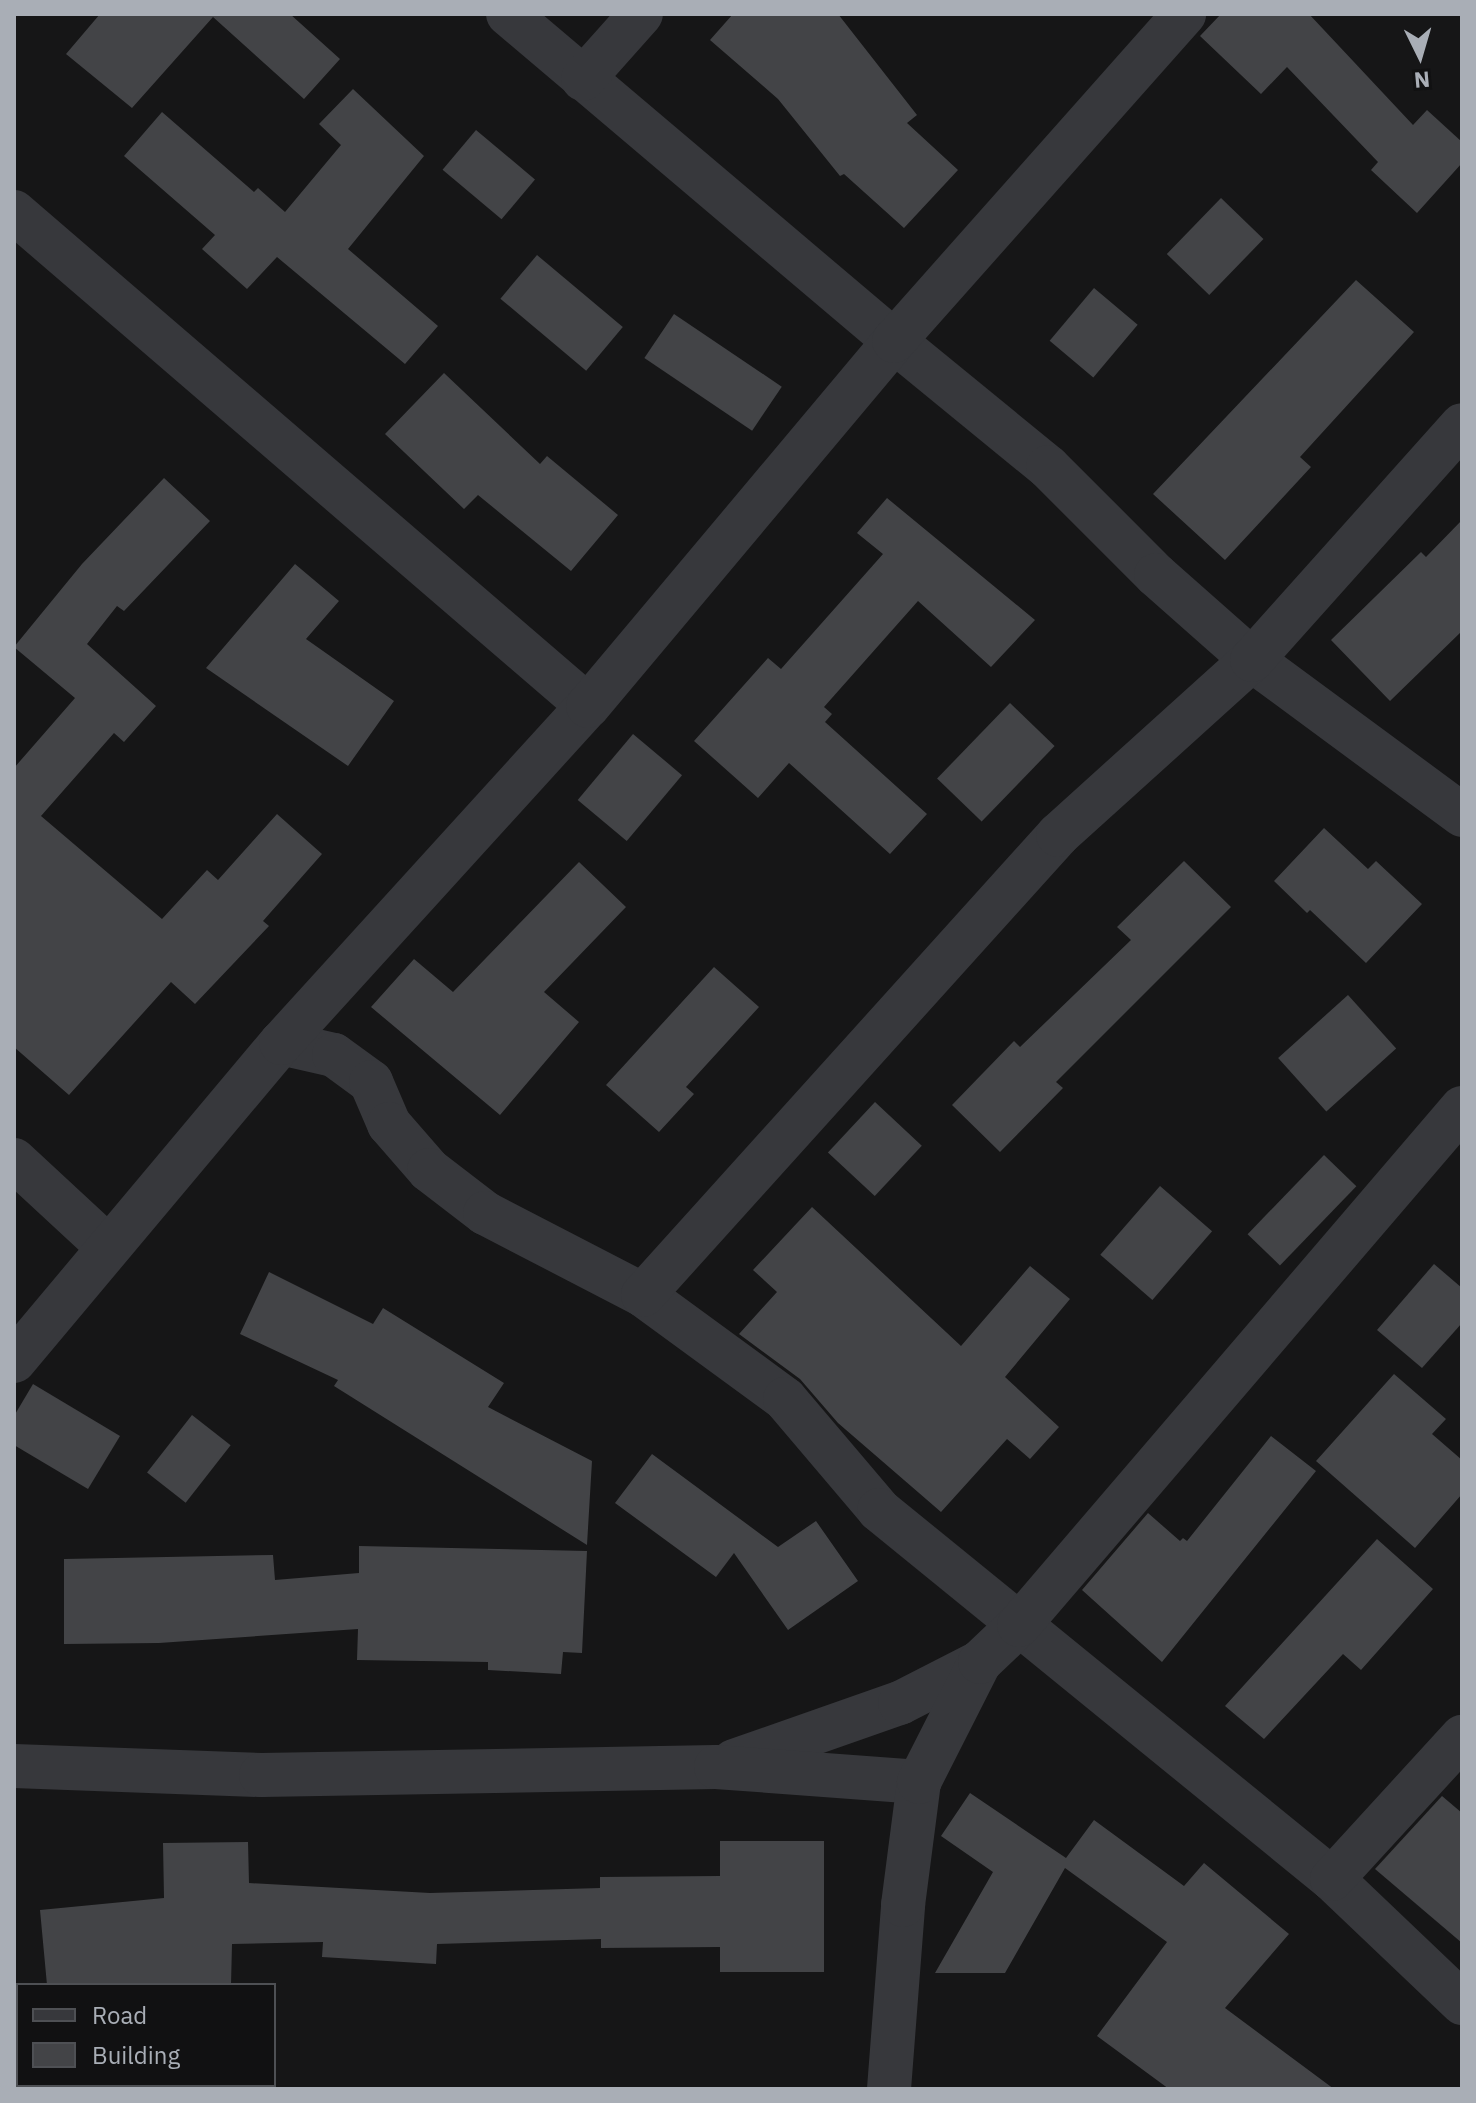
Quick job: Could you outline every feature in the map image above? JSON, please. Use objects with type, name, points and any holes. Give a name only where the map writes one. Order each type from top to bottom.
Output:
[{"type":"street","points":[[508,14],[894,341],[1048,467],[1156,575],[1252,660],[1462,815]]},
{"type":"street","points":[[583,79],[641,14]]},
{"type":"street","points":[[14,1361],[281,1043],[588,706],[894,341],[1184,14]]},
{"type":"street","points":[[14,212],[588,706]]},
{"type":"street","points":[[643,1295],[1058,835],[1252,660],[1462,425]]},
{"type":"street","points":[[281,1043],[334,1055],[371,1082],[389,1124],[429,1170],[485,1213],[643,1295],[785,1399],[879,1510],[1332,1879],[1462,2003]]},
{"type":"street","points":[[716,1767],[900,1703],[980,1662],[1019,1625],[1462,1108]]},
{"type":"street","points":[[14,1160],[109,1248]]},
{"type":"street","points":[[889,2089],[903,1905],[919,1782],[980,1662]]},
{"type":"street","points":[[1332,1879],[1462,1737]]},
{"type":"street","points":[[14,1766],[261,1775],[716,1767],[919,1782]]},
{"type":"building","points":[[100,14],[290,14],[340,59],[304,99],[213,17],[132,108],[66,54]]},
{"type":"building","points":[[733,14],[838,14],[917,115],[907,123],[958,170],[904,228],[844,174],[840,176],[778,99],[710,40]]},
{"type":"building","points":[[1221,14],[1309,14],[1413,125],[1427,110],[1462,142],[1462,163],[1417,213],[1371,170],[1378,162],[1287,67],[1261,94],[1200,36]]},
{"type":"building","points":[[353,89],[424,156],[348,249],[438,326],[405,364],[277,257],[247,289],[202,249],[215,235],[124,156],[162,112],[254,192],[258,188],[285,212],[341,145],[319,124]]},
{"type":"building","points":[[476,130],[535,179],[502,219],[443,170]]},
{"type":"building","points":[[1221,198],[1263,239],[1209,295],[1167,254]]},
{"type":"building","points":[[537,255],[623,327],[586,371],[500,299]]},
{"type":"building","points":[[1356,280],[1414,332],[1300,457],[1311,467],[1225,560],[1153,494]]},
{"type":"building","points":[[1094,288],[1138,325],[1093,377],[1050,341]]},
{"type":"building","points":[[674,314],[782,387],[752,431],[644,358]]},
{"type":"building","points":[[444,373],[540,464],[547,456],[618,515],[571,571],[478,495],[464,509],[385,434]]},
{"type":"building","points":[[164,478],[210,521],[124,611],[117,606],[87,644],[156,706],[124,742],[114,733],[41,816],[162,919],[207,870],[218,880],[277,814],[322,854],[263,921],[269,926],[195,1004],[171,982],[69,1095],[14,1047],[14,768],[75,698],[14,647],[82,564]]},
{"type":"building","points":[[887,498],[1035,620],[991,667],[918,601],[824,707],[832,714],[825,722],[927,814],[890,854],[789,763],[758,798],[694,741],[768,658],[781,669],[883,554],[857,533]]},
{"type":"building","points":[[1462,520],[1462,631],[1390,701],[1331,640],[1421,552],[1426,557]]},
{"type":"building","points":[[295,564],[339,601],[306,639],[394,701],[348,766],[206,668]]},
{"type":"building","points":[[1010,703],[1055,746],[982,822],[937,779]]},
{"type":"building","points":[[633,734],[682,775],[627,841],[578,800]]},
{"type":"building","points":[[1324,828],[1368,869],[1376,861],[1422,904],[1366,963],[1274,881]]},
{"type":"building","points":[[1184,861],[1231,907],[1056,1082],[1063,1088],[1000,1152],[952,1105],[1014,1041],[1020,1047],[1131,940],[1117,927]]},
{"type":"building","points":[[579,862],[626,907],[544,992],[579,1022],[500,1115],[371,1007],[414,959],[453,992]]},
{"type":"building","points":[[714,967],[759,1007],[686,1087],[694,1094],[659,1132],[606,1085]]},
{"type":"building","points":[[1348,995],[1396,1049],[1326,1111],[1278,1058]]},
{"type":"building","points":[[875,1102],[922,1146],[875,1196],[828,1152]]},
{"type":"building","points":[[1324,1155],[1356,1186],[1280,1265],[1248,1234]]},
{"type":"building","points":[[1160,1186],[1212,1231],[1152,1300],[1100,1255]]},
{"type":"building","points":[[812,1207],[961,1346],[1030,1266],[1070,1299],[1005,1377],[1059,1427],[1030,1459],[1007,1439],[941,1512],[838,1423],[800,1379],[739,1334],[777,1292],[753,1270]]},
{"type":"building","points":[[1434,1264],[1462,1288],[1462,1323],[1422,1368],[1377,1330]]},
{"type":"building","points":[[269,1272],[373,1324],[383,1308],[504,1383],[488,1407],[592,1461],[587,1545],[334,1386],[338,1380],[240,1334]]},
{"type":"building","points":[[1394,1374],[1446,1419],[1432,1434],[1462,1460],[1462,1494],[1415,1548],[1316,1461]]},
{"type":"building","points":[[33,1384],[120,1436],[88,1489],[14,1445],[14,1416]]},
{"type":"building","points":[[192,1415],[231,1445],[186,1503],[147,1473]]},
{"type":"building","points":[[1271,1436],[1316,1471],[1162,1662],[1082,1590],[1148,1513],[1180,1541],[1183,1538],[1187,1541]]},
{"type":"building","points":[[652,1454],[778,1547],[816,1521],[858,1581],[788,1630],[734,1553],[716,1577],[615,1503]]},
{"type":"building","points":[[1377,1539],[1433,1589],[1361,1670],[1343,1654],[1264,1739],[1225,1706]]},
{"type":"building","points":[[359,1546],[587,1551],[582,1653],[563,1652],[561,1674],[488,1670],[488,1662],[357,1660],[358,1629],[159,1643],[64,1644],[64,1559],[273,1555],[275,1580],[359,1573]]},
{"type":"building","points":[[970,1793],[1066,1858],[1094,1820],[1184,1886],[1204,1863],[1289,1934],[1225,2008],[1334,2089],[1169,2089],[1097,2036],[1167,1942],[1065,1868],[1005,1973],[935,1973],[993,1872],[941,1836]]},
{"type":"building","points":[[1442,1796],[1462,1813],[1462,1943],[1375,1869]]},
{"type":"building","points":[[720,1841],[824,1841],[824,1972],[720,1972],[720,1947],[601,1948],[601,1939],[437,1944],[436,1964],[322,1957],[323,1942],[232,1944],[231,1983],[47,1983],[40,1910],[164,1898],[163,1843],[248,1842],[249,1883],[430,1893],[600,1888],[600,1877],[720,1876]]}]
